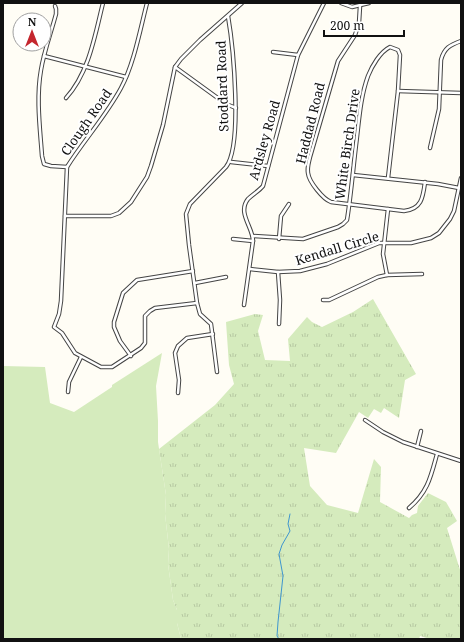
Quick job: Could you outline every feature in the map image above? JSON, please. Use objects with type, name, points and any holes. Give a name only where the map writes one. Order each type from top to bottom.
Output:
[{"type":"street","points":[[66,98],[79,81],[86,67],[103,3]]},
{"type":"street","name":"Clough Road","points":[[81,357],[71,349],[62,333],[54,327],[59,314],[61,301],[67,166],[117,96],[126,77],[147,3]]},
{"type":"street","points":[[65,216],[110,216],[119,213],[131,202],[147,177],[153,160],[163,125],[175,67],[200,40],[242,3]]},
{"type":"street","name":"Ardsley Road","points":[[244,305],[253,242],[253,236],[244,214],[246,202],[263,186],[298,55],[324,3]]},
{"type":"street","points":[[341,3],[352,7],[369,3]]},
{"type":"street","points":[[55,6],[56,14],[41,70],[39,94],[42,156],[44,164],[51,166],[67,166]]},
{"type":"street","name":"Haddad Road","points":[[360,6],[359,23],[355,35],[338,61],[333,76],[308,166],[308,172],[311,180],[326,200],[349,205],[404,211],[415,208],[420,202],[423,195],[425,182]]},
{"type":"street","name":"Stoddard Road","points":[[228,16],[233,58],[236,108],[233,154],[230,162]]},
{"type":"street","points":[[430,148],[439,109],[441,60],[443,53],[449,46],[461,41]]},
{"type":"street","name":"White Birch Drive","points":[[253,236],[279,239],[302,239],[343,224],[347,220],[359,116],[369,74],[380,54],[385,49],[390,47],[398,50],[400,55],[398,91],[388,178]]},
{"type":"street","points":[[273,52],[298,55]]},
{"type":"street","points":[[44,56],[126,77]]},
{"type":"street","points":[[175,67],[226,104],[236,108]]},
{"type":"street","points":[[398,91],[461,93]]},
{"type":"street","points":[[217,372],[211,324],[200,314],[197,303],[186,221],[188,208],[190,204],[230,162],[268,166]]},
{"type":"street","points":[[353,175],[425,182],[459,188]]},
{"type":"street","name":"Kendall Circle","points":[[250,269],[278,272],[300,271],[314,268],[379,243],[411,243],[426,240],[439,233],[445,227],[452,215],[461,178]]},
{"type":"street","points":[[279,239],[281,216],[289,204]]},
{"type":"street","points":[[387,275],[383,254],[388,209]]},
{"type":"street","points":[[233,239],[253,242]]},
{"type":"street","points":[[131,356],[120,341],[114,327],[114,322],[123,293],[137,280],[193,271]]},
{"type":"street","points":[[278,272],[280,300],[279,324]]},
{"type":"street","points":[[323,300],[329,300],[387,275],[422,274]]},
{"type":"street","points":[[195,282],[226,277]]},
{"type":"street","points":[[68,392],[69,382],[81,357],[101,367],[112,367],[131,356],[145,343],[145,316],[150,311],[155,308],[197,303]]},
{"type":"street","points":[[178,393],[179,380],[175,352],[178,346],[187,338],[213,334]]},
{"type":"street","points":[[366,420],[393,437],[461,462]]},
{"type":"street","points":[[417,447],[421,431]]},
{"type":"street","points":[[409,508],[417,501],[426,488],[437,454]]},
{"type":"green space","points":[[373,299],[416,374],[405,380],[399,418],[384,408],[381,413],[374,409],[368,418],[359,412],[336,453],[304,448],[310,486],[327,505],[358,513],[374,459],[381,467],[380,502],[409,518],[417,513],[418,506],[428,493],[446,502],[457,521],[447,528],[461,573],[461,639],[430,639],[420,636],[419,639],[181,639],[177,623],[177,610],[173,600],[168,564],[169,549],[165,514],[166,495],[159,449],[215,405],[234,384],[229,365],[226,322],[255,314],[263,315],[258,331],[265,360],[290,361],[288,339],[307,317],[312,322],[322,327],[353,312]]},
{"type":"green space","points":[[162,353],[156,386],[158,442],[166,495],[165,514],[169,549],[168,564],[173,600],[177,610],[177,623],[181,639],[3,639],[3,366],[45,367],[50,403],[74,412],[112,387],[112,385]]},
{"type":"waterway","points":[[279,639],[277,636],[283,576],[279,554],[290,531],[288,524],[290,514]]}]
